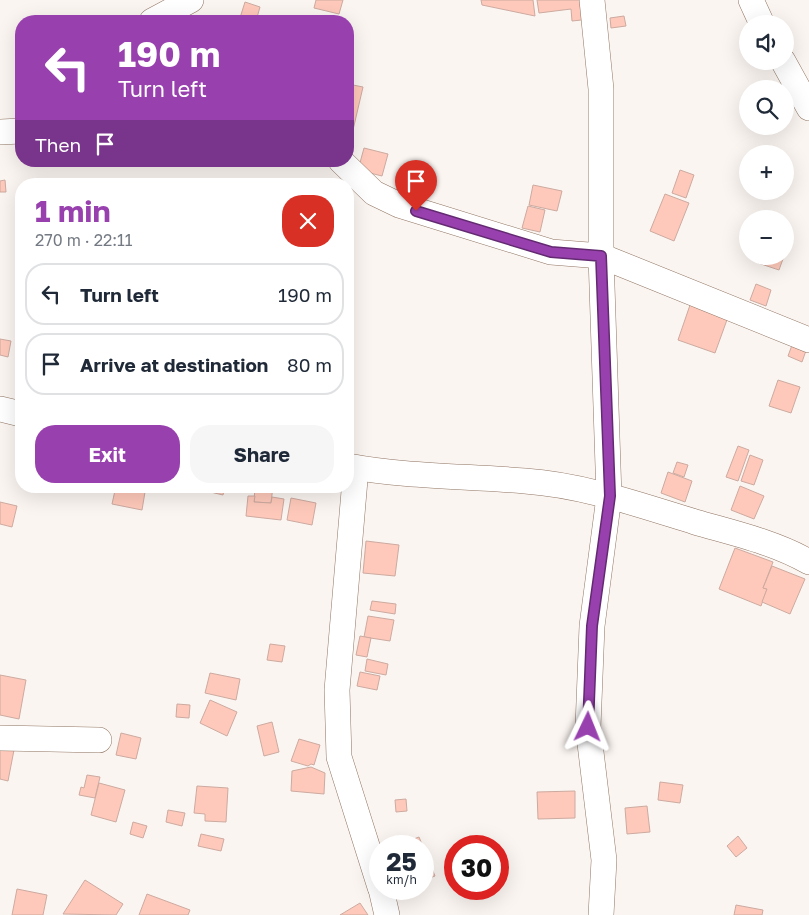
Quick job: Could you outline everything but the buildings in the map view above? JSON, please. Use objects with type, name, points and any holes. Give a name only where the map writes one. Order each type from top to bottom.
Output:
[{"type":"street","points":[[163,15],[191,0]]},
{"type":"street","points":[[592,0],[601,88],[601,256],[610,496],[592,626],[588,727],[604,860],[600,915]]},
{"type":"street","points":[[751,0],[758,15]]},
{"type":"street","points":[[788,70],[809,108]]},
{"type":"street","points":[[0,132],[15,131]]},
{"type":"street","points":[[347,167],[374,193],[399,205],[551,252],[601,256],[809,340]]},
{"type":"street","points":[[0,409],[15,413]]},
{"type":"street","points":[[354,467],[458,478],[527,481],[610,496],[766,543],[794,553],[809,562]]},
{"type":"street","points":[[350,493],[336,690],[339,757],[369,853]]},
{"type":"street","points":[[0,738],[99,740]]},
{"type":"street","points":[[383,900],[387,915]]},
{"type":"route","points":[[416,211],[551,252],[601,256],[610,496],[592,626],[588,727]]}]
